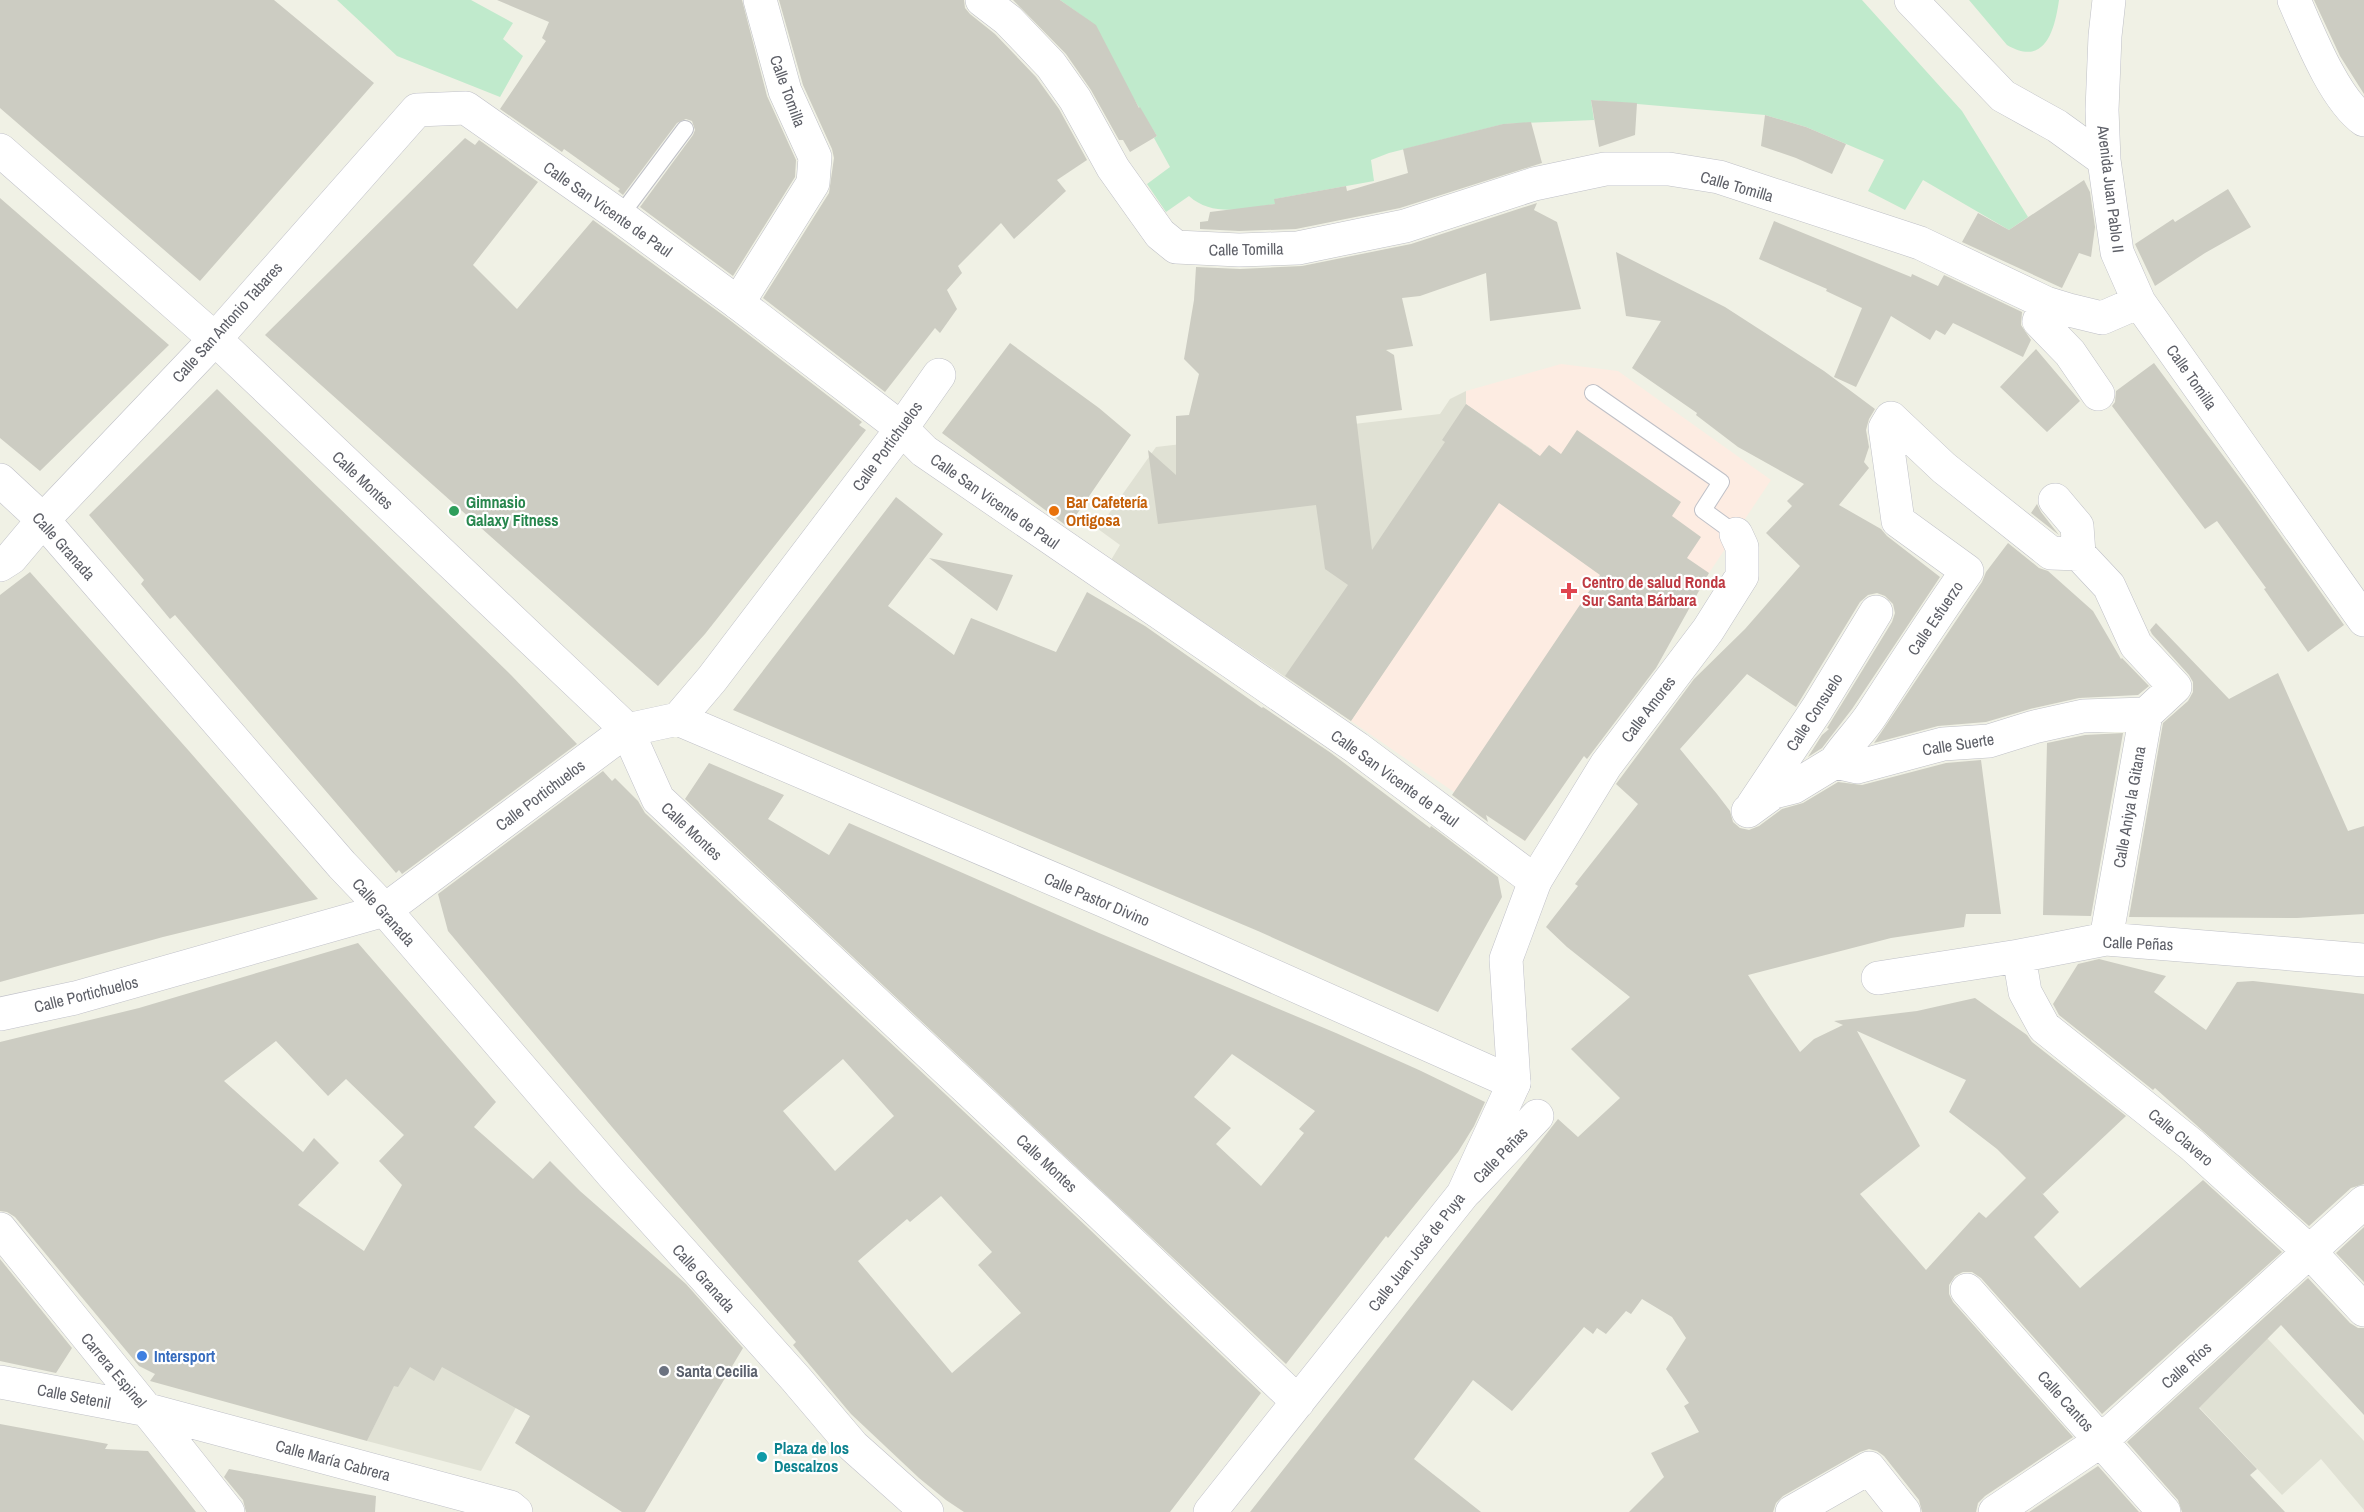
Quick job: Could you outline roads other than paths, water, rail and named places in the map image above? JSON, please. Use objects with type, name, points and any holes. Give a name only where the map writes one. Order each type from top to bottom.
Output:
[{"type":"street","name":"Calle Tomilla","points":[[738,303],[813,183],[815,157],[785,91],[760,0]]},
{"type":"street","name":"Calle Tomilla","points":[[982,0],[1008,20],[1051,65],[1075,99],[1113,168],[1160,234],[1176,247],[1192,250],[1299,248],[1405,226],[1534,184],[1605,169],[1669,169],[1719,177],[1920,243],[2046,303],[2102,318],[2139,302],[2364,620]]},
{"type":"street","points":[[1911,0],[2003,96],[2057,126],[2104,160]]},
{"type":"street","name":"Avenida Juan Pablo II","points":[[2109,0],[2105,36],[2103,99],[2104,160],[2117,252],[2139,302]]},
{"type":"street","points":[[2294,0],[2318,55],[2353,112],[2364,120]]},
{"type":"street","name":"Calle San Vicente de Paul","points":[[466,108],[620,216],[738,303],[901,428],[924,451],[1357,748],[1535,881]]},
{"type":"street","name":"Calle San Antonio Tabares","points":[[0,565],[11,558],[43,520],[215,339],[330,206],[417,111],[466,108]]},
{"type":"street","name":"Calle Montes","points":[[0,150],[215,339],[627,730],[658,799],[1299,1402]]},
{"type":"street","points":[[2046,303],[2040,321],[2070,353],[2098,394]]},
{"type":"street","name":"Calle Portichuelos","points":[[0,1014],[75,998],[385,910],[627,730],[678,719],[711,679],[939,375]]},
{"type":"street","name":"Calle Esfuerzo","points":[[1835,762],[1870,717],[1916,644],[1967,571],[1898,521],[1885,428],[1891,418],[1944,468],[2051,553],[2079,554]]},
{"type":"street","name":"Calle Granada","points":[[0,480],[43,520],[342,865],[385,910],[613,1175],[853,1446],[927,1512]]},
{"type":"street","points":[[2055,500],[2077,526],[2079,554],[2109,586],[2136,645],[2175,687],[2146,714]]},
{"type":"street","name":"Calle Amores","points":[[1535,881],[1606,765],[1708,630],[1742,576],[1742,547],[1736,534]]},
{"type":"street","name":"Calle Consuelo","points":[[1835,762],[1794,787],[1774,792],[1748,811],[1818,709],[1876,612]]},
{"type":"street","name":"Calle Suerte","points":[[1835,762],[1857,767],[1942,744],[1989,741],[2034,727],[2083,716],[2146,714]]},
{"type":"street","name":"Calle Aniya la Gitana","points":[[2106,939],[2146,714]]},
{"type":"street","name":"Calle Pastor Divino","points":[[678,719],[1105,901],[1514,1083]]},
{"type":"street","name":"Calle Juan José de Puya","points":[[1210,1512],[1463,1194],[1514,1083],[1506,958],[1535,881]]},
{"type":"street","name":"Calle Peñas","points":[[1878,978],[2019,956],[2106,939],[2364,960]]},
{"type":"street","name":"Calle Clavero","points":[[2019,956],[2025,992],[2044,1027],[2192,1145],[2310,1252],[2364,1310]]},
{"type":"street","name":"Calle Peñas","points":[[1463,1194],[1537,1116]]},
{"type":"street","name":"Calle Ríos","points":[[1995,1512],[2102,1440],[2364,1202]]},
{"type":"street","name":"Carrera Espinel","points":[[0,1229],[228,1512]]},
{"type":"street","name":"Calle Cantos","points":[[1967,1290],[2164,1512]]},
{"type":"street","name":"Calle Setenil","points":[[0,1382],[148,1410]]},
{"type":"street","name":"Calle María Cabrera","points":[[148,1410],[510,1507],[516,1512]]},
{"type":"street","points":[[1792,1512],[1869,1468],[1904,1512]]},
{"type":"lane","points":[[620,216],[685,129]]},
{"type":"lane","points":[[1593,393],[1721,482],[1704,510],[1736,534]]},
{"type":"place","name":"Gimnasio Galaxy Fitness","points":[[454,511]]},
{"type":"place","name":"Bar Cafetería Ortigosa","points":[[1054,511]]},
{"type":"place","name":"Centro de salud Ronda Sur Santa Bárbara","points":[[1569,591]]},
{"type":"place","name":"Intersport","points":[[142,1356]]},
{"type":"place","name":"Santa Cecilia","points":[[664,1371]]},
{"type":"place","name":"Plaza de los Descalzos","points":[[762,1457]]}]
